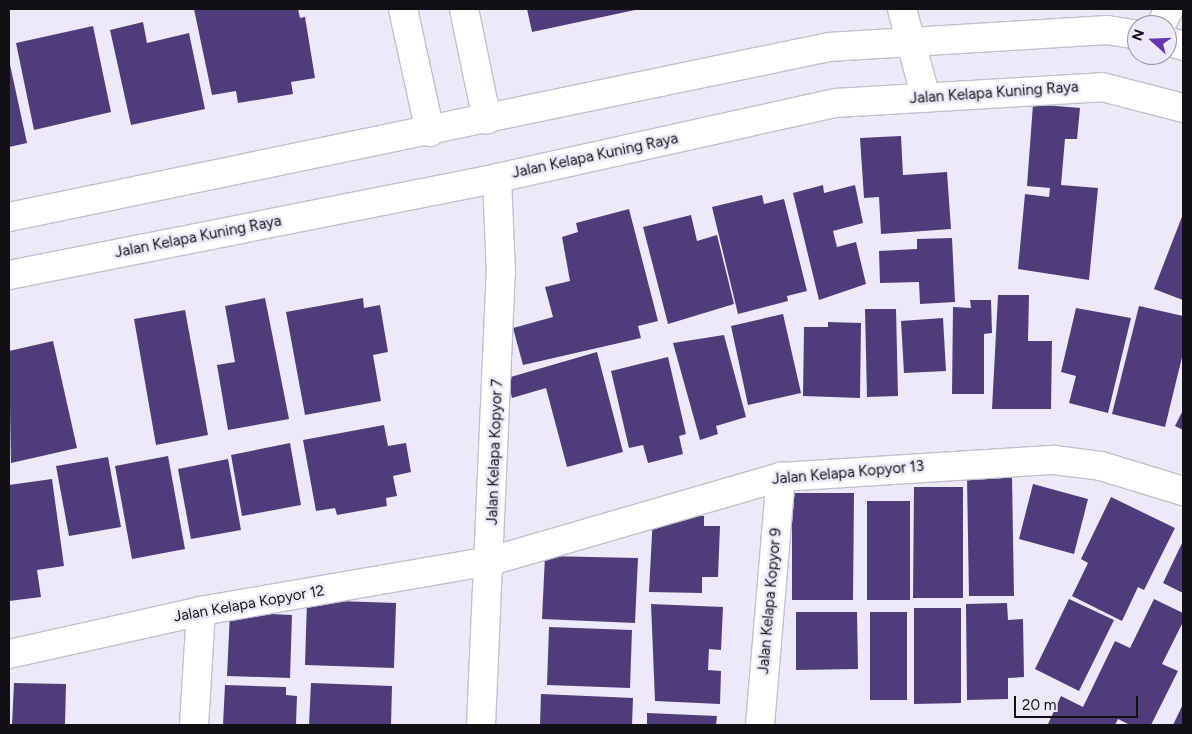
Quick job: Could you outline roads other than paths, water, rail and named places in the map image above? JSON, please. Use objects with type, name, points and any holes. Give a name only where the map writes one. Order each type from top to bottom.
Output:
[{"type":"street","points":[[403,9],[430,132]]},
{"type":"street","points":[[464,9],[486,120]]},
{"type":"street","points":[[902,9],[909,42],[926,98]]},
{"type":"street","points":[[9,217],[430,132],[829,47],[1107,30],[1127,33]]},
{"type":"street","name":"Jalan Kelapa Kuning Raya","points":[[9,275],[497,178],[836,103],[1102,86],[1183,108]]},
{"type":"street","name":"Jalan Kelapa Kopyor 7","points":[[481,725],[491,561],[501,274],[497,178]]},
{"type":"street","name":"Jalan Kelapa Kopyor 13","points":[[491,561],[780,477],[1054,460],[1102,466],[1183,491]]},
{"type":"street","name":"Jalan Kelapa Kopyor 9","points":[[760,725],[780,477]]},
{"type":"street","name":"Jalan Kelapa Kopyor 12","points":[[9,654],[201,611],[491,561]]},
{"type":"street","points":[[194,725],[201,611]]}]
